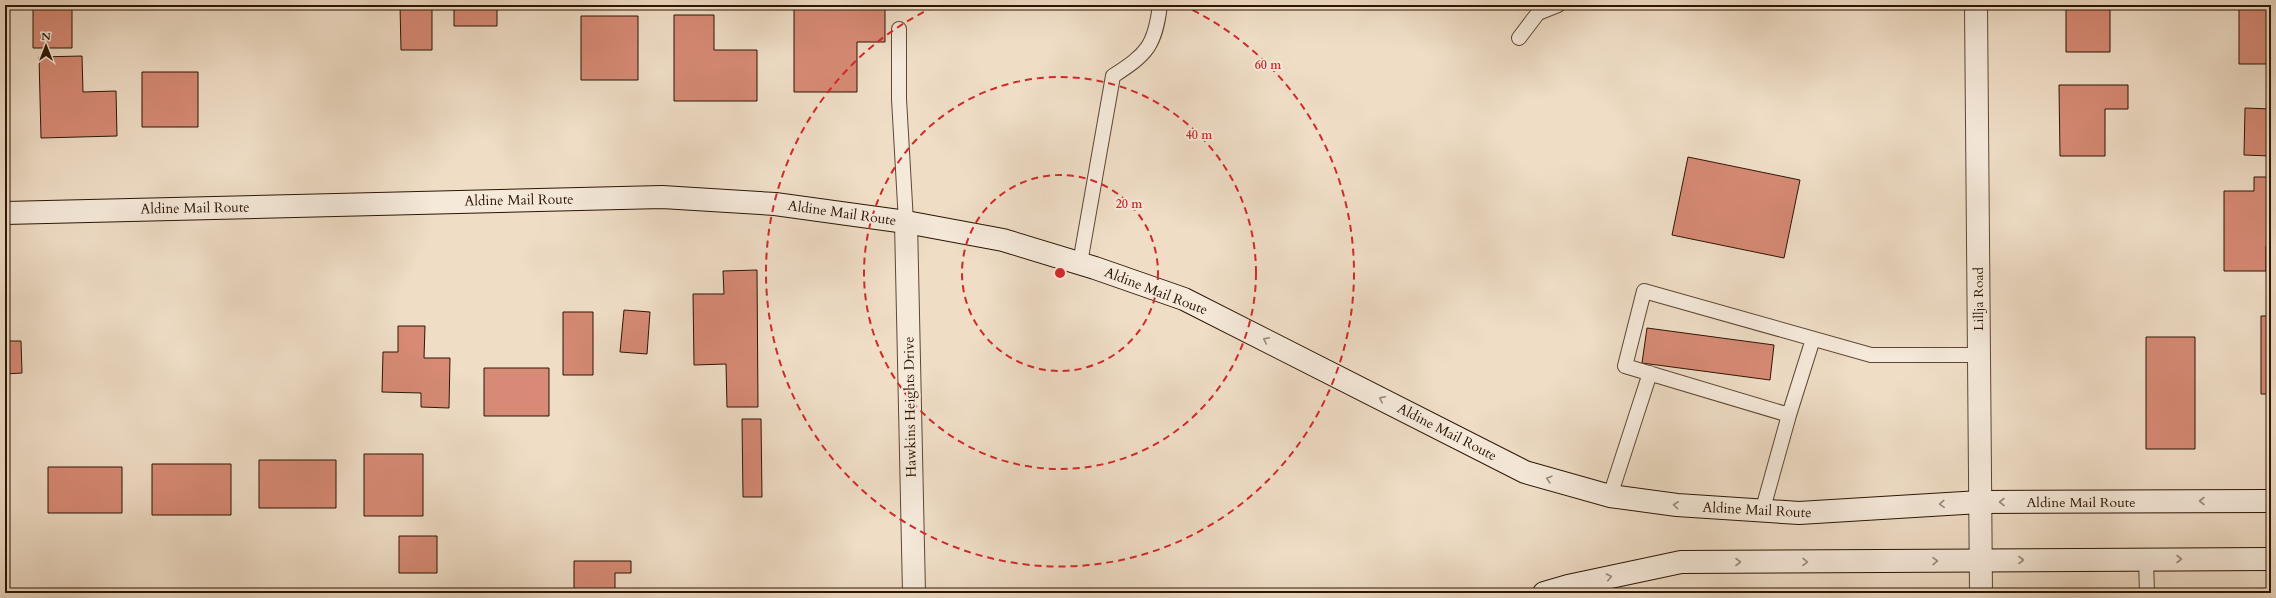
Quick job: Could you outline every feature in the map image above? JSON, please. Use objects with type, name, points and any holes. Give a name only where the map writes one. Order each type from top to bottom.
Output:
[{"type":"main road","name":"Lillja Road","points":[[1976,5],[1978,355],[1982,560],[1981,593]]},
{"type":"main road","name":"Aldine Mail Route","points":[[5,213],[662,197],[775,204],[906,222],[1003,240],[1080,263],[1184,299],[1525,472],[1610,496],[1677,505],[1799,514],[1980,502],[2271,501]]},
{"type":"main road","name":"Hawkins Heights Drive","points":[[906,222],[914,593]]},
{"type":"main road","points":[[1544,593],[1568,586],[1681,562],[2271,559]]},
{"type":"lane","points":[[1080,263],[1113,76],[1133,63],[1150,46],[1157,28],[1160,5]]},
{"type":"lane","points":[[1519,38],[1538,13],[1558,5]]},
{"type":"lane","points":[[899,29],[899,99],[906,222]]},
{"type":"lane","points":[[1788,415],[1625,366],[1644,291],[1871,355],[1978,355]]},
{"type":"lane","points":[[1762,512],[1788,415],[1813,339]]},
{"type":"lane","points":[[1610,496],[1650,374]]},
{"type":"lane","points":[[2146,560],[2147,593]]},
{"type":"building","points":[[33,5],[72,5],[72,48],[33,48]]},
{"type":"building","points":[[400,5],[432,5],[432,50],[401,50]]},
{"type":"building","points":[[454,5],[497,5],[497,26],[454,26]]},
{"type":"building","points":[[794,5],[885,5],[885,42],[857,42],[857,92],[794,92]]},
{"type":"building","points":[[2066,5],[2110,5],[2110,52],[2066,52]]},
{"type":"building","points":[[2239,5],[2271,5],[2271,64],[2239,64]]},
{"type":"building","points":[[674,15],[714,15],[714,50],[757,50],[757,101],[674,101]]},
{"type":"building","points":[[581,16],[638,16],[638,80],[581,80]]},
{"type":"building","points":[[82,56],[83,92],[116,91],[117,136],[41,138],[39,57]]},
{"type":"building","points":[[142,72],[198,72],[198,127],[142,127]]},
{"type":"building","points":[[2059,85],[2128,85],[2128,109],[2105,109],[2105,156],[2060,156]]},
{"type":"building","points":[[2245,108],[2271,109],[2271,156],[2244,155]]},
{"type":"building","points":[[1688,157],[1800,180],[1784,258],[1672,235]]},
{"type":"building","points":[[2254,177],[2271,177],[2271,246],[2266,246],[2266,271],[2224,271],[2224,191],[2254,191]]},
{"type":"building","points":[[757,270],[758,407],[727,407],[726,364],[694,365],[693,294],[724,294],[723,271]]},
{"type":"building","points":[[624,310],[650,312],[647,354],[620,352]]},
{"type":"building","points":[[563,312],[593,312],[593,375],[563,375]]},
{"type":"building","points":[[2261,316],[2271,316],[2271,394],[2261,394]]},
{"type":"building","points":[[398,326],[425,326],[424,358],[450,358],[449,408],[421,407],[421,393],[382,392],[383,352],[398,352]]},
{"type":"building","points":[[1647,328],[1774,345],[1770,380],[1642,363]]},
{"type":"building","points":[[2146,337],[2195,337],[2195,449],[2146,449]]},
{"type":"building","points":[[5,341],[21,341],[22,373],[5,374]]},
{"type":"building","points":[[484,368],[549,368],[549,416],[484,416]]},
{"type":"building","points":[[742,419],[761,419],[762,497],[743,497]]},
{"type":"building","points":[[364,454],[423,454],[423,516],[364,516]]},
{"type":"building","points":[[259,460],[336,460],[336,508],[259,508]]},
{"type":"building","points":[[152,464],[231,464],[231,515],[152,515]]},
{"type":"building","points":[[48,467],[122,467],[122,513],[48,513]]},
{"type":"building","points":[[399,536],[437,536],[437,573],[399,573]]},
{"type":"building","points":[[574,561],[631,561],[631,573],[615,573],[615,593],[574,593]]}]
